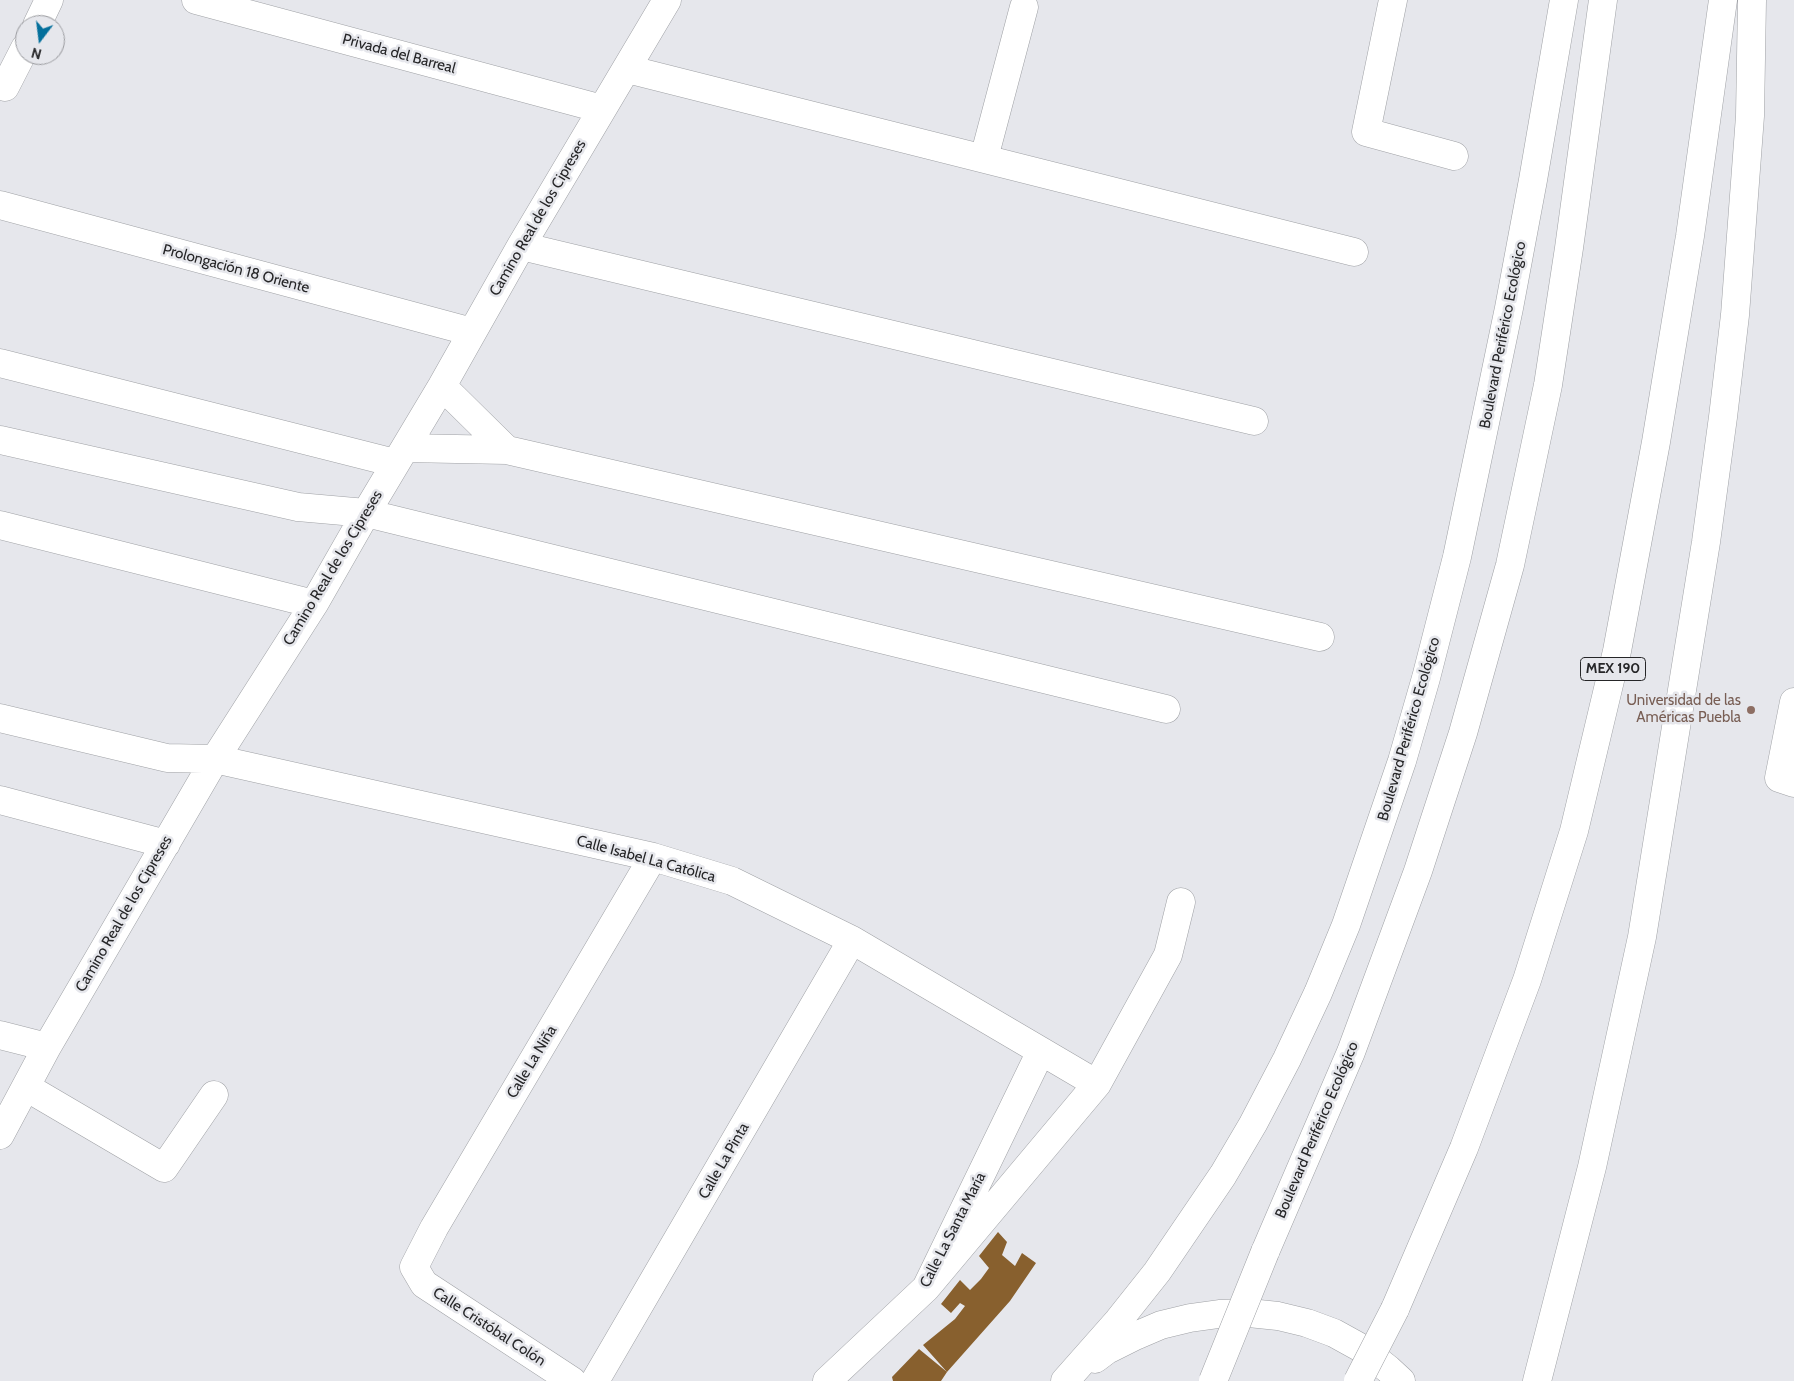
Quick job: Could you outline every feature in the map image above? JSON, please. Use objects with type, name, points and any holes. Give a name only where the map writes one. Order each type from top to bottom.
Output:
[{"type":"main road","points":[[42,15],[49,0]]},
{"type":"main road","name":"Privada del Barreal","points":[[196,0],[602,109]]},
{"type":"main road","name":"Camino Real de los Cipreses","points":[[0,1135],[47,1046],[215,759],[314,604],[442,386],[521,246],[602,109],[628,69],[667,0]]},
{"type":"main road","points":[[1393,0],[1366,132],[1454,156]]},
{"type":"main road","name":"Boulevard Periférico Ecológico","points":[[1065,1381],[1118,1321],[1157,1272],[1223,1175],[1253,1124],[1287,1059],[1318,993],[1346,925],[1402,761],[1426,678],[1457,557],[1509,308],[1564,0]]},
{"type":"main road","name":"Boulevard Periférico Ecológico","points":[[1213,1381],[1265,1252],[1351,1052],[1418,871],[1463,733],[1510,565],[1548,385],[1569,248],[1602,0]]},
{"type":"main road","name":"MEX 190","points":[[1358,1381],[1395,1309],[1471,1130],[1527,980],[1574,831],[1617,651],[1656,442],[1690,236],[1723,0]]},
{"type":"main road","points":[[1537,1381],[1592,1167],[1642,936],[1706,542],[1723,417],[1736,297],[1750,116],[1752,0]]},
{"type":"main road","points":[[984,158],[1024,7]]},
{"type":"main road","points":[[5,87],[16,65]]},
{"type":"main road","points":[[628,69],[1354,252]]},
{"type":"main road","name":"Prolongación 18 Oriente","points":[[0,205],[472,332]]},
{"type":"main road","points":[[521,246],[1254,421]]},
{"type":"main road","points":[[0,363],[400,455],[507,450],[1320,637]]},
{"type":"main road","points":[[442,386],[507,450]]},
{"type":"main road","points":[[0,440],[298,507],[366,513],[1166,709]]},
{"type":"main road","points":[[0,526],[314,604]]},
{"type":"main road","points":[[1794,702],[1779,778],[1794,783]]},
{"type":"main road","name":"Calle Isabel La Católica","points":[[0,718],[167,758],[215,759],[653,858],[732,881],[852,940],[1097,1084]]},
{"type":"main road","points":[[0,800],[166,844]]},
{"type":"main road","name":"Calle La Niña","points":[[414,1267],[434,1228],[653,858]]},
{"type":"main road","points":[[926,1288],[1097,1084],[1168,955],[1181,902]]},
{"type":"main road","name":"Calle La Pinta","points":[[595,1381],[852,940]]},
{"type":"main road","points":[[0,1035],[47,1046]]},
{"type":"main road","name":"Calle La Santa María","points":[[827,1381],[926,1288],[1041,1052]]},
{"type":"main road","points":[[26,1087],[164,1168],[214,1096]]},
{"type":"main road","name":"Calle Cristóbal Colón","points":[[414,1267],[424,1284],[572,1381]]},
{"type":"main road","points":[[1065,1381],[1107,1350],[1161,1326],[1219,1314],[1249,1313],[1278,1316],[1307,1323],[1334,1334],[1363,1349],[1401,1381]]},
{"type":"building","points":[[998,1232],[1007,1242],[1002,1255],[1015,1266],[1022,1253],[1036,1263],[1010,1301],[947,1372],[923,1345],[955,1319],[965,1306],[960,1303],[951,1313],[941,1304],[960,1280],[970,1290],[981,1279],[989,1268],[979,1256]]},
{"type":"building","points":[[919,1349],[947,1372],[941,1381],[893,1381],[892,1377]]},
{"type":"place","name":"Universidad de las Américas Puebla","points":[[1751,710]]}]
